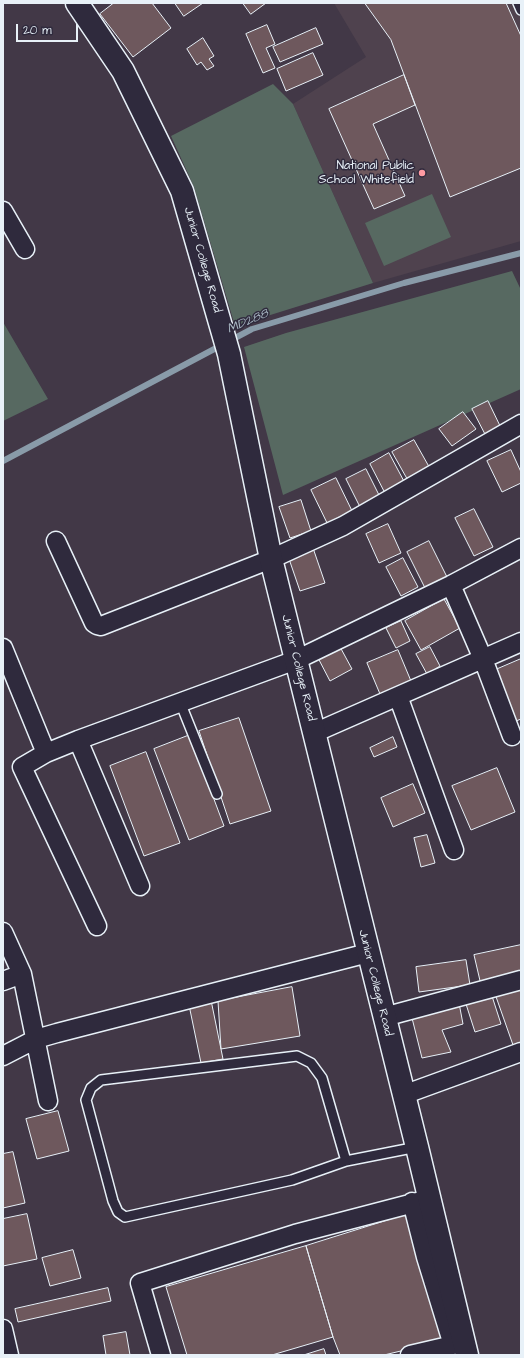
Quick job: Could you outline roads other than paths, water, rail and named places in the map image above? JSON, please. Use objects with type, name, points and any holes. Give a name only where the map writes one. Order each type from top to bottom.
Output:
[{"type":"street","name":"Junior College Road","points":[[77,3],[123,70],[182,191],[229,354],[271,559],[417,1147],[421,1201],[434,1256],[467,1355]]},
{"type":"street","points":[[3,211],[26,249]]},
{"type":"street","points":[[56,541],[94,623],[101,626],[271,559],[343,526],[521,424]]},
{"type":"street","points":[[97,926],[22,767],[46,753],[78,740],[296,660],[451,585],[521,548]]},
{"type":"street","points":[[451,585],[483,659],[512,736]]},
{"type":"street","points":[[314,733],[521,642]]},
{"type":"street","points":[[3,648],[46,753]]},
{"type":"street","points":[[398,696],[454,850]]},
{"type":"street","points":[[78,740],[140,886]]},
{"type":"street","points":[[3,932],[22,974],[48,1101]]},
{"type":"street","points":[[3,1056],[36,1039],[57,1032],[368,952]]},
{"type":"street","points":[[3,980],[22,974]]},
{"type":"street","points":[[384,1017],[521,980]]},
{"type":"street","points":[[403,1095],[521,1052]]},
{"type":"street","points":[[162,1355],[140,1283],[295,1234],[421,1201]]},
{"type":"street","points":[[410,1355],[453,1345],[434,1256]]},
{"type":"street","points":[[3,1329],[9,1355]]},
{"type":"lane","points":[[518,3],[521,10]]},
{"type":"lane","points":[[180,702],[217,794]]},
{"type":"lane","points":[[346,1161],[322,1078],[311,1063],[298,1056],[101,1080],[90,1088],[86,1100],[113,1201],[118,1212],[125,1217],[292,1180],[346,1161],[417,1147]]},
{"type":"waterway","name":"MD288","points":[[3,461],[252,329],[404,283],[521,253]]},
{"type":"place","name":"National Public School Whitefield","points":[[422,173]]}]
